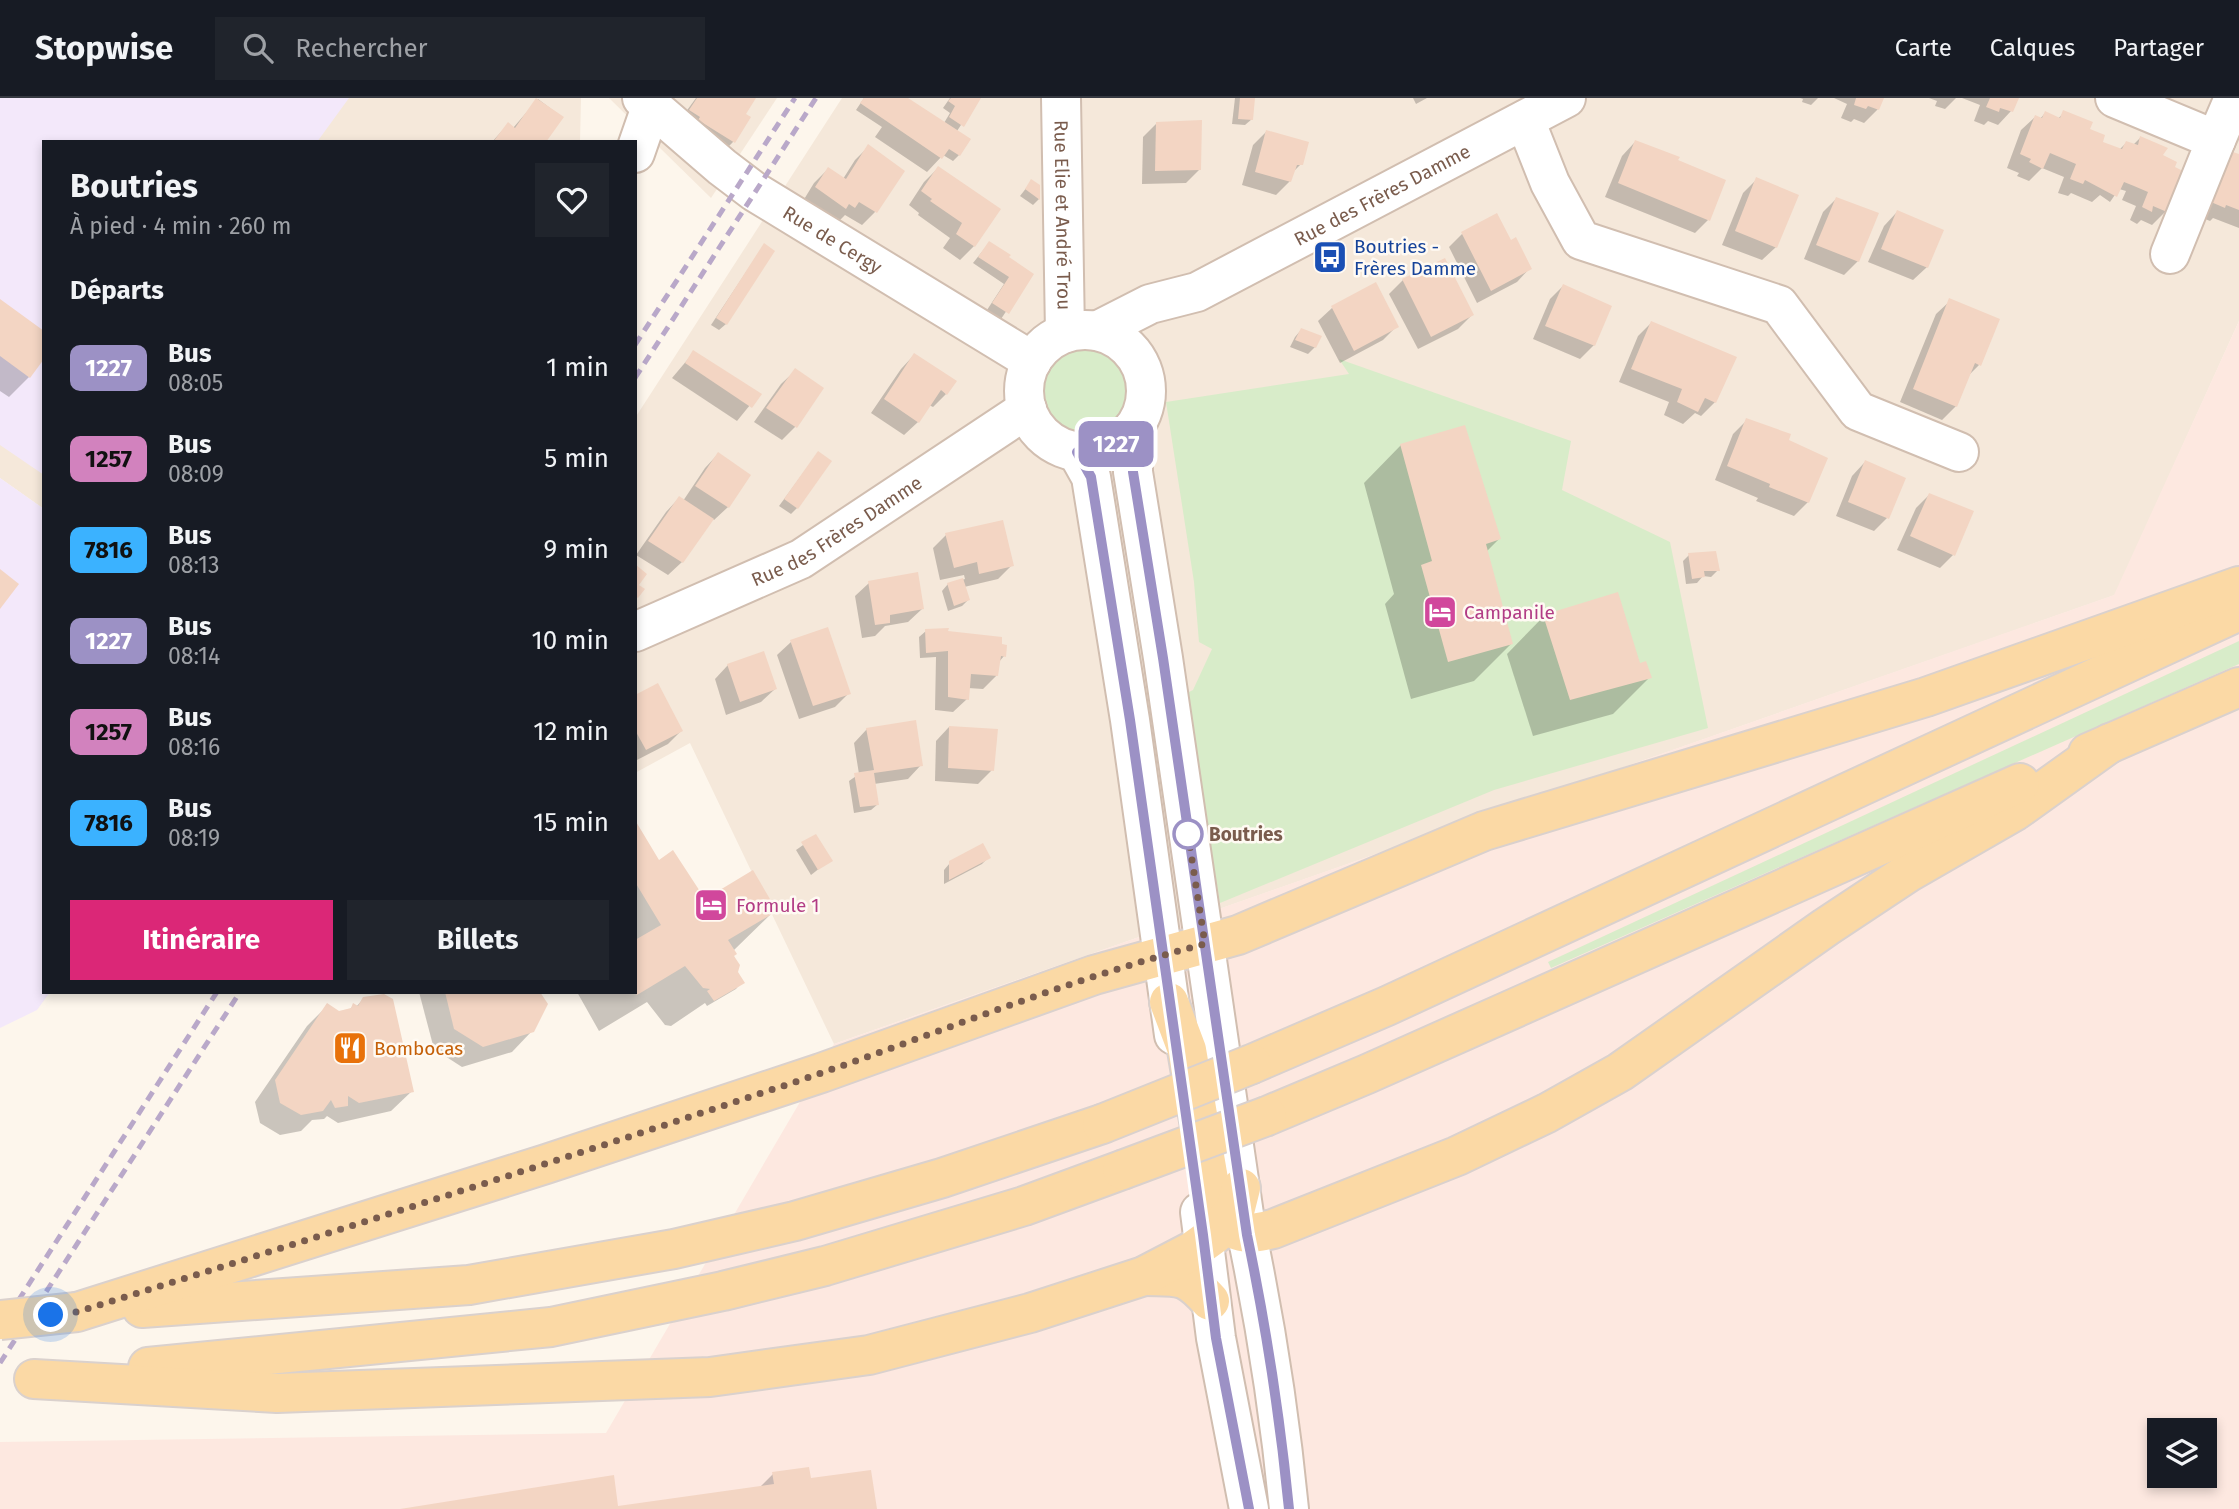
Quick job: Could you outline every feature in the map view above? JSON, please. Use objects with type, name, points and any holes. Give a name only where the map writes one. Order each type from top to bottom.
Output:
[{"type":"main road","points":[[77,1312],[547,1164],[821,1073],[1081,979],[1159,976],[1205,944],[1238,935],[1484,831],[1926,697],[2239,586]]},
{"type":"main road","points":[[0,1320],[77,1312],[469,1285],[674,1249],[795,1222],[942,1178],[1101,1124],[1252,1064],[1387,1006],[2239,611]]},
{"type":"main road","points":[[17,1380],[551,1327],[723,1292],[825,1266],[1024,1206],[1266,1116],[1367,1074],[2239,687]]},
{"type":"main road","points":[[17,1380],[276,1393],[710,1377],[869,1355],[1030,1313],[1144,1276],[1225,1234],[1273,1229],[1457,1156],[1547,1113],[1620,1072],[1836,920],[1909,872],[2015,811],[2110,743]]},
{"type":"main road","points":[[1159,976],[1188,1003],[1202,1024],[1223,1137],[1240,1184]]},
{"type":"main road","points":[[1159,976],[1187,1050],[1213,1210],[1225,1234]]},
{"type":"main road","points":[[1144,1276],[1176,1277],[1193,1282],[1210,1301]]},
{"type":"street","name":"Rue Elie et André Trou","points":[[1061,98],[1081,332]]},
{"type":"street","name":"Rue des Frères Damme","points":[[1032,361],[1052,339],[1081,332],[1150,304],[1197,292],[1566,98]]},
{"type":"street","points":[[2115,98],[2216,140]]},
{"type":"street","points":[[2170,254],[2236,98]]},
{"type":"street","points":[[637,145],[648,101]]},
{"type":"street","name":"Rue de Cergy","points":[[648,101],[755,192],[1032,361]]},
{"type":"street","points":[[1525,120],[1550,183],[1581,240],[1779,305],[1858,411],[1959,452]]},
{"type":"street","name":"Rue des Frères Damme","points":[[1138,359],[1162,327],[1197,292]]},
{"type":"street","points":[[1032,361],[1026,376],[1024,393],[1034,425],[1046,438],[1077,452],[1098,451],[1117,443],[1133,430],[1143,414],[1147,395],[1145,377],[1138,359],[1127,346],[1113,336],[1081,332]]},
{"type":"street","name":"Rue des Frères Damme","points":[[637,631],[801,559],[1027,409]]},
{"type":"street","points":[[1133,430],[1133,472],[1240,1184],[1225,1234],[1210,1301],[1249,1509]]},
{"type":"street","points":[[1077,452],[1091,477],[1130,720],[1159,976]]},
{"type":"street","points":[[1225,1234],[1264,1315],[1289,1509]]},
{"type":"shaded area","points":[[0,98],[581,98],[580,140],[42,140],[42,508],[0,478]]},
{"type":"shaded area","points":[[0,98],[349,98],[318,140],[42,140],[42,474],[0,445]]},
{"type":"shaded area","points":[[609,98],[777,98],[711,198]]},
{"type":"shaded area","points":[[842,98],[2239,98],[2239,321],[2115,595],[834,1044],[690,743],[637,772],[637,415]]},
{"type":"shaded area","points":[[2239,321],[2239,1509],[0,1509],[0,1442],[606,1433],[834,1044],[2114,595]]},
{"type":"shaded area","points":[[0,478],[42,508],[42,994],[49,994],[37,1010],[0,1028]]},
{"type":"green space","points":[[1078,349],[1094,349],[1110,356],[1121,367],[1128,383],[1125,407],[1116,421],[1094,433],[1078,433],[1062,426],[1051,415],[1044,399],[1044,383],[1051,367],[1062,356]]},
{"type":"green space","name":"Campanile","points":[[1339,359],[1571,441],[1562,490],[1670,542],[1708,728],[1494,790],[1220,903],[1185,694],[1193,690],[1212,649],[1199,642],[1194,582],[1166,402],[1349,374]]},
{"type":"green space","points":[[2239,641],[2239,664],[1551,968],[1548,962]]},
{"type":"building","points":[[536,98],[564,117],[547,140],[494,140],[508,122],[515,128]]},
{"type":"building","points":[[697,98],[756,98],[746,114],[751,117],[735,143],[698,120],[700,117],[689,110]]},
{"type":"building","points":[[864,98],[908,98],[971,139],[960,156],[949,149],[942,159],[860,103]]},
{"type":"building","points":[[951,98],[981,98],[964,127],[949,117],[955,106],[948,101]]},
{"type":"building","points":[[1240,98],[1255,98],[1253,120],[1238,119]]},
{"type":"building","points":[[1856,98],[1884,98],[1879,110],[1854,105]]},
{"type":"building","points":[[1990,98],[2019,98],[2013,112],[2000,108],[1999,112],[1986,107]]},
{"type":"building","points":[[2063,110],[2093,122],[2090,129],[2105,135],[2103,142],[2122,149],[2126,141],[2138,145],[2140,136],[2168,148],[2163,155],[2177,162],[2175,167],[2183,171],[2167,212],[2153,206],[2152,212],[2142,207],[2148,192],[2124,182],[2117,197],[2085,180],[2083,184],[2070,179],[2076,164],[2050,153],[2043,169],[2020,154],[2035,115],[2042,118],[2045,111],[2060,118]]},
{"type":"building","points":[[1202,120],[1201,170],[1155,171],[1156,122]]},
{"type":"building","points":[[1266,130],[1309,142],[1303,165],[1297,165],[1291,182],[1255,172]]},
{"type":"building","points":[[1635,140],[1680,157],[1678,160],[1726,180],[1710,221],[1618,183]]},
{"type":"building","points":[[868,144],[905,171],[877,213],[859,202],[855,208],[849,204],[846,209],[815,187],[828,167],[846,179]]},
{"type":"building","points":[[2235,144],[2233,152],[2239,154],[2239,210],[2211,202]]},
{"type":"building","points":[[938,166],[1001,209],[975,247],[956,234],[962,223],[930,201],[932,199],[921,191]]},
{"type":"building","points":[[1756,177],[1799,195],[1777,248],[1735,231]]},
{"type":"building","points":[[1031,179],[1040,185],[1040,200],[1025,189]]},
{"type":"building","points":[[1836,197],[1879,213],[1859,262],[1816,245]]},
{"type":"building","points":[[1897,210],[1944,230],[1928,268],[1881,249]]},
{"type":"building","points":[[1497,213],[1511,240],[1516,237],[1532,269],[1491,291],[1461,232]]},
{"type":"building","points":[[989,241],[1034,274],[1009,314],[992,303],[1009,277],[978,257]]},
{"type":"building","points":[[764,243],[775,251],[727,325],[716,318]]},
{"type":"building","points":[[1445,258],[1474,315],[1431,337],[1402,279]]},
{"type":"building","points":[[1376,282],[1399,327],[1354,351],[1331,306]]},
{"type":"building","points":[[1563,284],[1612,306],[1595,346],[1545,326]]},
{"type":"building","points":[[1949,298],[2000,319],[1981,366],[1975,363],[1957,407],[1913,389]]},
{"type":"building","points":[[0,299],[42,330],[42,362],[30,378],[0,356]]},
{"type":"building","points":[[1651,321],[1737,357],[1716,403],[1705,398],[1698,412],[1677,402],[1682,389],[1631,369]]},
{"type":"building","points":[[1301,328],[1322,336],[1316,348],[1295,340]]},
{"type":"building","points":[[693,350],[762,394],[752,408],[685,363]]},
{"type":"building","points":[[914,353],[957,381],[947,395],[941,390],[919,423],[884,399]]},
{"type":"building","points":[[795,368],[824,388],[797,428],[766,408]]},
{"type":"building","points":[[1746,418],[1791,434],[1789,440],[1828,458],[1809,503],[1727,466]]},
{"type":"building","points":[[1465,425],[1501,539],[1486,544],[1513,644],[1448,662],[1421,565],[1432,561],[1400,444]]},
{"type":"building","points":[[818,451],[832,461],[798,509],[784,499]]},
{"type":"building","points":[[718,452],[751,475],[729,508],[695,486]]},
{"type":"building","points":[[1865,460],[1906,478],[1889,519],[1848,502]]},
{"type":"building","points":[[1929,493],[1974,511],[1955,556],[1910,536]]},
{"type":"building","points":[[679,496],[714,519],[683,563],[648,541]]},
{"type":"building","points":[[1003,520],[1014,566],[979,574],[977,562],[954,568],[945,533]]},
{"type":"building","points":[[1716,551],[1720,571],[1704,571],[1705,577],[1692,579],[1688,553]]},
{"type":"building","points":[[637,566],[647,574],[639,585],[645,589],[638,598]]},
{"type":"building","points":[[0,569],[19,584],[0,609]]},
{"type":"building","points":[[918,572],[924,609],[890,615],[890,623],[875,625],[868,581]]},
{"type":"building","points":[[963,578],[970,600],[954,606],[947,583]]},
{"type":"building","name":"Campanile","points":[[1618,592],[1640,663],[1646,661],[1652,678],[1570,700],[1543,615]]},
{"type":"building","points":[[828,627],[851,694],[813,706],[790,640]]},
{"type":"building","points":[[949,628],[948,631],[1002,637],[1002,644],[1007,645],[1006,657],[1001,656],[998,676],[971,674],[969,700],[948,697],[948,651],[926,653],[925,629]]},
{"type":"building","points":[[764,651],[777,689],[740,702],[727,664]]},
{"type":"building","points":[[658,683],[683,731],[646,750],[637,734],[637,694]]},
{"type":"building","points":[[916,720],[923,766],[874,773],[879,805],[860,807],[854,773],[874,770],[866,728]]},
{"type":"building","points":[[949,726],[998,729],[994,771],[948,768]]},
{"type":"building","name":"Formule 1","points":[[637,823],[659,860],[673,850],[705,899],[753,870],[777,911],[728,940],[737,954],[734,956],[740,965],[738,972],[745,983],[714,1001],[707,991],[710,989],[703,988],[685,966],[637,995],[637,939],[661,925],[637,885]]},
{"type":"building","points":[[816,834],[833,861],[818,870],[801,842]]},
{"type":"building","points":[[983,843],[991,858],[949,880],[949,861]]},
{"type":"building","name":"Bombocas","points":[[384,994],[393,999],[414,1092],[359,1103],[348,1096],[348,1106],[335,1108],[331,1100],[323,1111],[301,1115],[280,1103],[275,1080],[327,1003],[339,1011],[351,1008],[353,1003],[358,1006],[363,997]]},
{"type":"building","points":[[445,994],[541,994],[548,1004],[534,1032],[483,1047],[454,1029]]},
{"type":"building","points":[[809,1467],[811,1478],[871,1470],[877,1509],[400,1509],[614,1475],[618,1506],[774,1484],[772,1472]]},
{"type":"railway","points":[[637,342],[795,98]]},
{"type":"railway","points":[[637,375],[816,98]]},
{"type":"railway","points":[[0,1329],[216,994]]},
{"type":"railway","points":[[0,1363],[239,994]]},
{"type":"bus line","name":"1227","points":[[1249,1509],[1210,1301],[1130,720],[1091,477],[1077,452],[1098,451],[1117,443],[1133,430],[1133,472],[1163,658],[1247,1235],[1264,1315],[1289,1509]]},
{"type":"place","name":"Boutries - Frères Damme","points":[[1330,257]]},
{"type":"place","name":"Campanile","points":[[1440,612]]},
{"type":"place","name":"Boutries","points":[[1188,834]]},
{"type":"place","name":"Formule 1","points":[[711,905]]},
{"type":"place","name":"Bombocas","points":[[350,1048]]},
{"type":"route","points":[[51,1315],[77,1312],[271,1253],[821,1073],[1094,975],[1205,944],[1188,834]]}]
